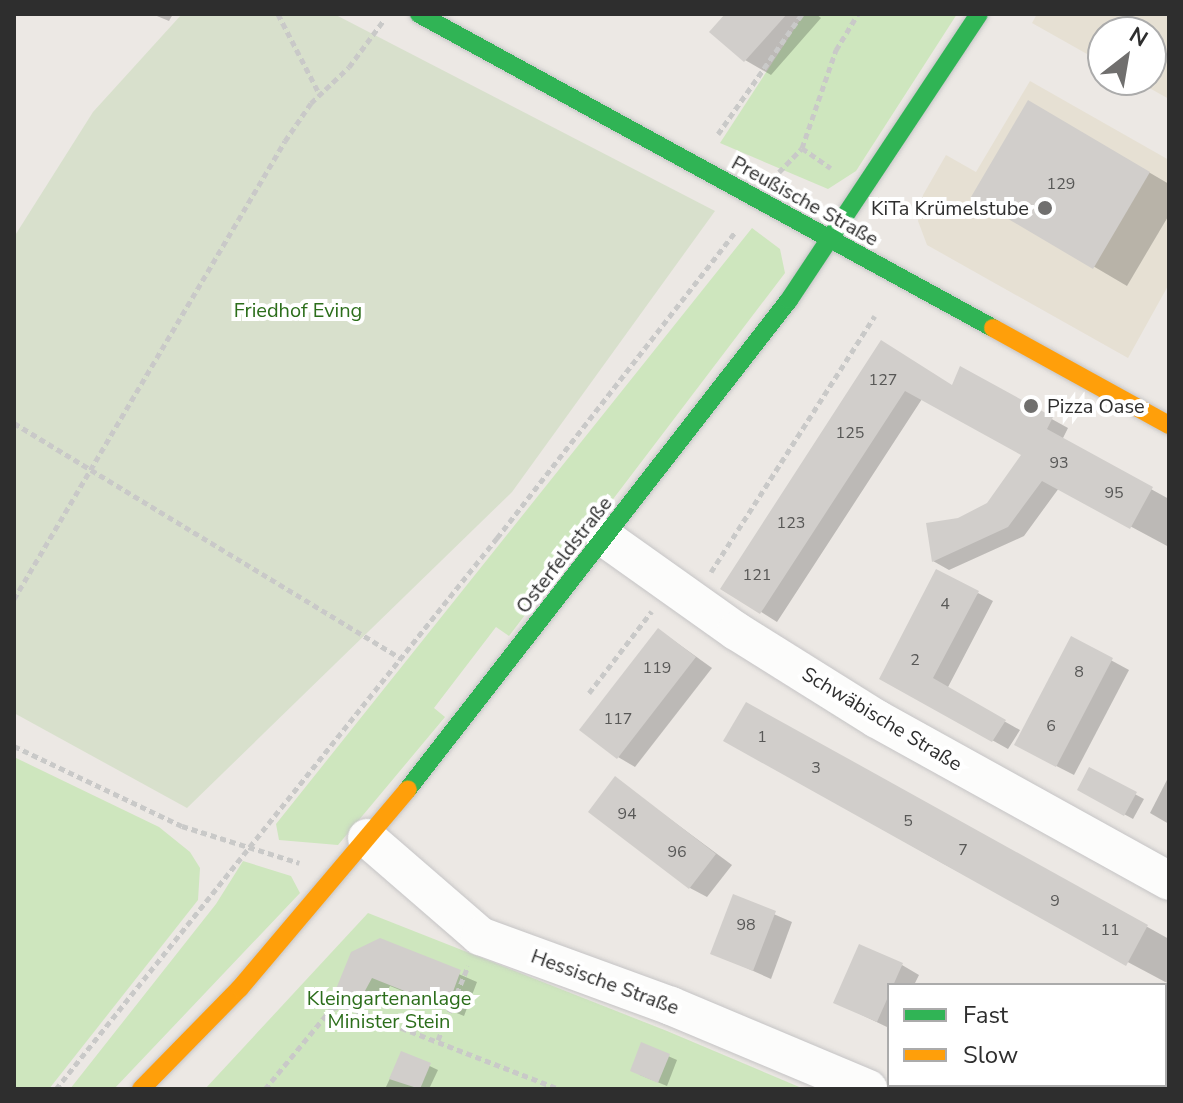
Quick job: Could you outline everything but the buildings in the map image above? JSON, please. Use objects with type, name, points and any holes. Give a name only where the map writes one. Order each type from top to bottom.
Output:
[{"type":"street","name":"Preußische Straße","points":[[419,14],[1169,425]]},
{"type":"street","name":"Osterfeldstraße","points":[[141,1089],[240,988],[339,875],[605,538],[831,240],[979,14]]},
{"type":"street","name":"Schwäbische Straße","points":[[605,538],[877,719],[1169,881]]},
{"type":"street","name":"Hessische Straße","points":[[367,838],[480,936],[671,1006],[868,1089]]},
{"type":"path","points":[[278,14],[320,95]]},
{"type":"path","points":[[14,599],[92,471],[190,296],[285,141],[320,95],[349,67],[389,14]]},
{"type":"path","points":[[697,166],[802,14]]},
{"type":"path","points":[[56,1089],[697,285],[758,200],[802,148],[836,50],[858,14]]},
{"type":"path","points":[[589,693],[682,592],[875,316]]},
{"type":"path","points":[[14,423],[401,658]]},
{"type":"path","points":[[14,746],[182,826],[339,875]]},
{"type":"path","points":[[438,1040],[480,936]]},
{"type":"path","points":[[265,1089],[332,1008],[357,1008],[559,1089]]},
{"type":"shaded area","points":[[1037,14],[1169,14],[1169,99],[1164,96],[1167,96],[1167,16],[1087,16],[1087,54],[1032,23]]},
{"type":"shaded area","name":"KiTa Krümelstube","points":[[1030,81],[1169,160],[1169,284],[1128,358],[927,245],[918,221],[923,195],[946,155],[976,172]]},
{"type":"green space","name":"Friedhof Eving","points":[[182,14],[334,14],[715,211],[512,492],[187,808],[14,713],[14,237],[93,112]]},
{"type":"green space","points":[[804,14],[957,14],[856,171],[828,189],[720,143]]},
{"type":"green space","points":[[752,228],[780,249],[785,273],[509,636],[496,627],[434,708],[445,717],[338,845],[279,840],[276,824]]},
{"type":"green space","points":[[14,757],[159,827],[190,852],[200,868],[198,900],[49,1089],[14,1089]]},
{"type":"green space","points":[[243,861],[291,876],[300,893],[114,1089],[70,1089],[216,904]]},
{"type":"green space","name":"Kleingartenanlage Minister Stein","points":[[368,913],[667,1031],[804,1089],[205,1089]]},
{"type":"traffic: fast","points":[[419,14],[993,328]]},
{"type":"traffic: fast","points":[[408,789],[789,300],[979,14]]},
{"type":"traffic: slow","points":[[993,328],[1169,425]]},
{"type":"traffic: slow","points":[[141,1089],[240,988],[408,789]]},
{"type":"place","name":"KiTa Krümelstube","points":[[1045,208]]},
{"type":"place","name":"Pizza Oase","points":[[1031,406]]}]
